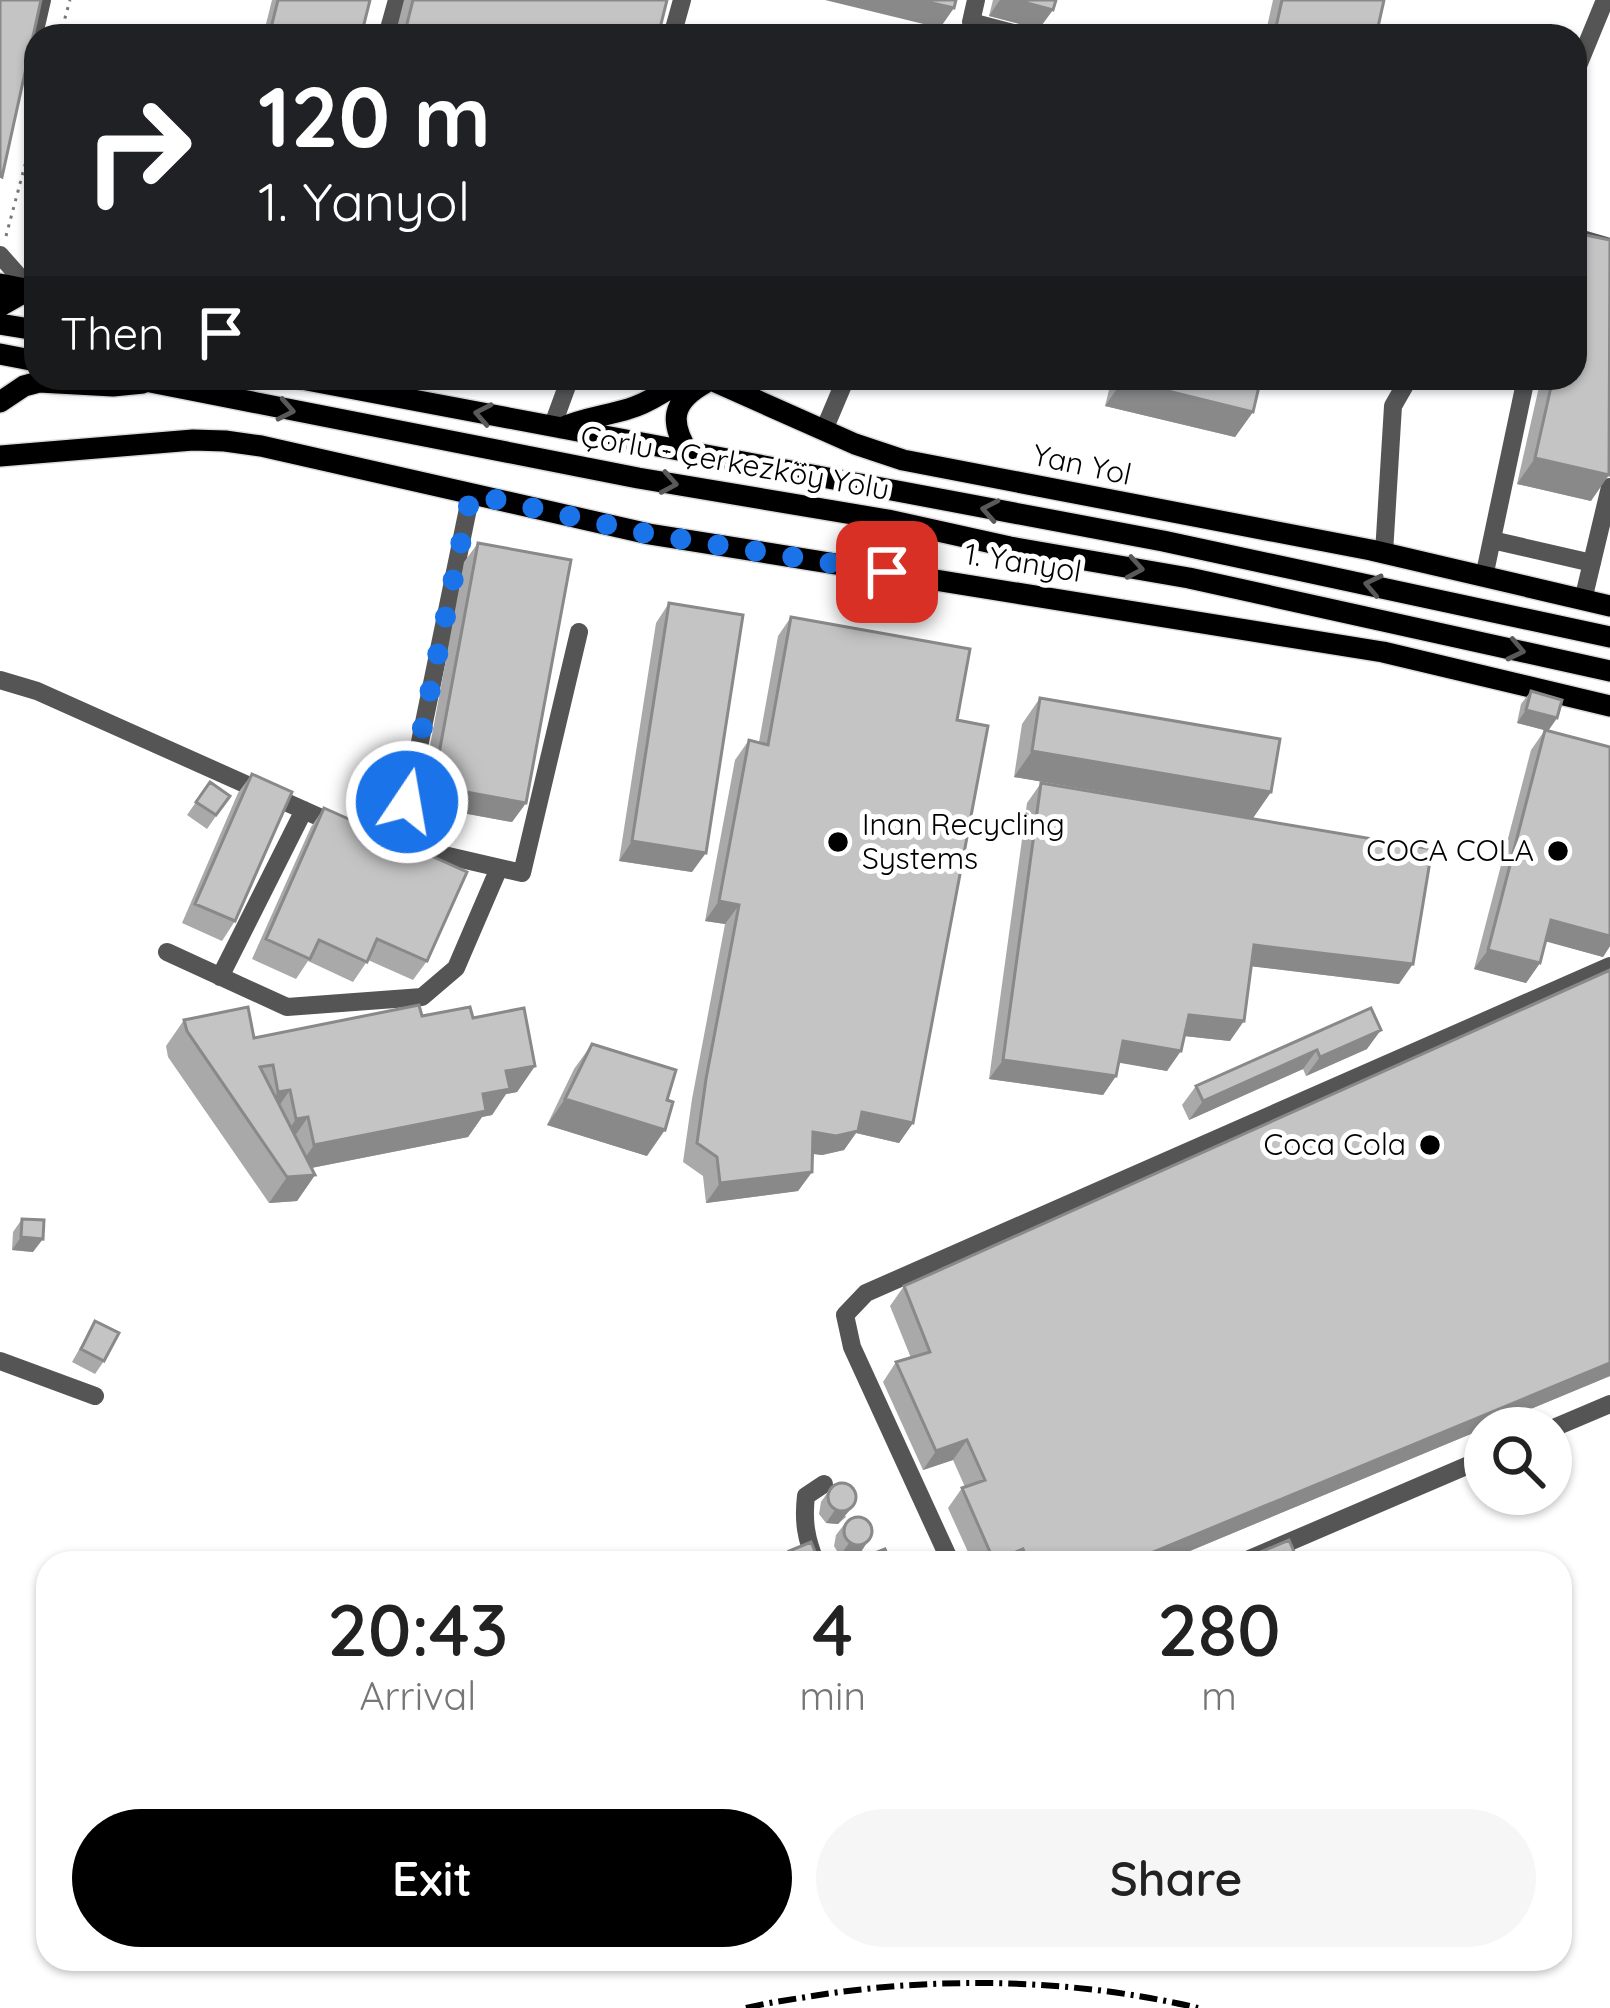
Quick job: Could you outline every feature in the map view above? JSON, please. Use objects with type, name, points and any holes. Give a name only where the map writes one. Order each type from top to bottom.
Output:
[{"type":"main road","name":"Çorlu - Çerkezköy Yolu","points":[[192,390],[638,478],[1189,578],[1610,671]]},
{"type":"main road","name":"Çorlu - Çerkezköy Yolu","points":[[358,390],[1163,541],[1610,637]]},
{"type":"main road","points":[[366,390],[374,393]]},
{"type":"main road","points":[[556,428],[634,408],[667,390]]},
{"type":"main road","points":[[689,454],[675,417],[692,390]]},
{"type":"main road","name":"Yan Yol","points":[[734,390],[903,460],[1384,553],[1610,606]]},
{"type":"main road","name":"1. Yanyol","points":[[0,456],[225,441],[649,534],[1383,652],[1610,706]]},
{"type":"street","points":[[976,0],[971,22],[979,24]]},
{"type":"street","points":[[1587,44],[1605,0]]},
{"type":"street","points":[[21,89],[24,76]]},
{"type":"street","points":[[0,255],[24,280]]},
{"type":"street","points":[[556,428],[567,390]]},
{"type":"street","points":[[824,430],[840,390]]},
{"type":"street","points":[[1384,553],[1393,406],[1402,390]]},
{"type":"street","points":[[1484,577],[1523,390]]},
{"type":"street","points":[[1583,600],[1610,487]]},
{"type":"street","points":[[380,840],[471,494]]},
{"type":"street","points":[[1492,540],[1592,563]]},
{"type":"street","points":[[0,680],[37,691],[380,840],[522,873],[579,632]]},
{"type":"street","points":[[220,977],[304,810]]},
{"type":"street","points":[[167,952],[287,1007],[422,997],[456,968],[499,868]]},
{"type":"street","points":[[946,1551],[852,1347],[845,1316],[866,1293],[1610,965]]},
{"type":"street","points":[[0,1361],[94,1396]]},
{"type":"street","points":[[1572,1420],[1610,1404]]},
{"type":"street","points":[[1268,1551],[1464,1467]]},
{"type":"street","points":[[811,1551],[803,1519],[806,1496],[824,1484]]},
{"type":"path","points":[[0,255],[24,168]]},
{"type":"building","points":[[0,0],[41,0],[36,24],[24,24],[24,77],[0,176]]},
{"type":"building","points":[[278,0],[370,0],[364,24],[272,24]]},
{"type":"building","points":[[413,0],[667,0],[661,24],[407,24]]},
{"type":"building","points":[[919,0],[956,0],[954,8]]},
{"type":"building","points":[[1016,0],[1056,0],[1053,10]]},
{"type":"building","points":[[1282,0],[1384,0],[1379,24],[1277,24]]},
{"type":"building","points":[[1587,235],[1610,240],[1609,475],[1535,458],[1550,390],[1587,390]]},
{"type":"building","points":[[1164,390],[1258,390],[1253,412]]},
{"type":"building","points":[[478,543],[571,560],[526,803],[433,786]]},
{"type":"building","points":[[669,603],[743,615],[706,853],[632,841]]},
{"type":"building","name":"Inan Recycling Systems","points":[[791,617],[970,649],[957,720],[988,726],[913,1123],[862,1112],[858,1131],[836,1136],[813,1132],[812,1172],[720,1183],[717,1157],[697,1143],[739,905],[719,901],[749,740],[768,745]]},
{"type":"building","points":[[1531,691],[1562,700],[1557,718],[1526,710]]},
{"type":"building","points":[[1040,698],[1280,739],[1271,792],[1032,751]]},
{"type":"building","name":"COCA COLA","points":[[1545,730],[1610,747],[1610,936],[1551,920],[1540,963],[1488,950]]},
{"type":"building","points":[[252,774],[292,792],[235,921],[195,904]]},
{"type":"building","points":[[210,782],[230,796],[216,815],[196,802]]},
{"type":"building","name":"Coca Cola","points":[[1041,783],[1432,849],[1413,964],[1254,945],[1244,1021],[1189,1015],[1181,1051],[1123,1041],[1116,1076],[1003,1060]]},
{"type":"building","points":[[324,808],[467,872],[427,961],[377,939],[367,962],[319,940],[310,959],[266,939]]},
{"type":"building","name":"Coca Cola","points":[[1610,970],[1610,1363],[1504,1407],[1464,1407],[1464,1423],[1156,1551],[990,1551],[962,1488],[985,1480],[967,1440],[936,1451],[896,1362],[930,1352],[904,1286]]},
{"type":"building","points":[[419,1005],[422,1016],[470,1007],[473,1018],[524,1008],[535,1066],[506,1071],[510,1089],[483,1094],[486,1111],[314,1145],[308,1117],[296,1119],[290,1090],[278,1092],[273,1065],[260,1067],[315,1175],[287,1177],[184,1020],[248,1007],[254,1038]]},
{"type":"building","points":[[1371,1008],[1381,1030],[1320,1057],[1317,1050],[1203,1101],[1196,1086]]},
{"type":"building","points":[[592,1044],[676,1070],[665,1130],[565,1099]]},
{"type":"building","points":[[22,1219],[44,1220],[43,1239],[21,1237]]},
{"type":"building","points":[[95,1321],[119,1333],[104,1361],[81,1349]]},
{"type":"building","points":[[842,1483],[852,1487],[856,1497],[852,1507],[842,1511],[832,1507],[828,1497],[832,1487]]},
{"type":"building","points":[[858,1517],[868,1521],[872,1531],[868,1541],[858,1545],[848,1541],[844,1531],[848,1521]]},
{"type":"building","points":[[1289,1540],[1294,1551],[1263,1551]]},
{"type":"building","points":[[811,1542],[815,1551],[789,1551]]},
{"type":"railway","points":[[746,2008],[866,1989],[961,1983],[1105,1991],[1198,2008]]},
{"type":"place","name":"Inan Recycling Systems","points":[[838,842]]},
{"type":"place","name":"COCA COLA","points":[[1558,851]]},
{"type":"place","name":"Coca Cola","points":[[1430,1145]]},
{"type":"route","points":[[407,802],[471,494],[649,534],[887,572]]}]
